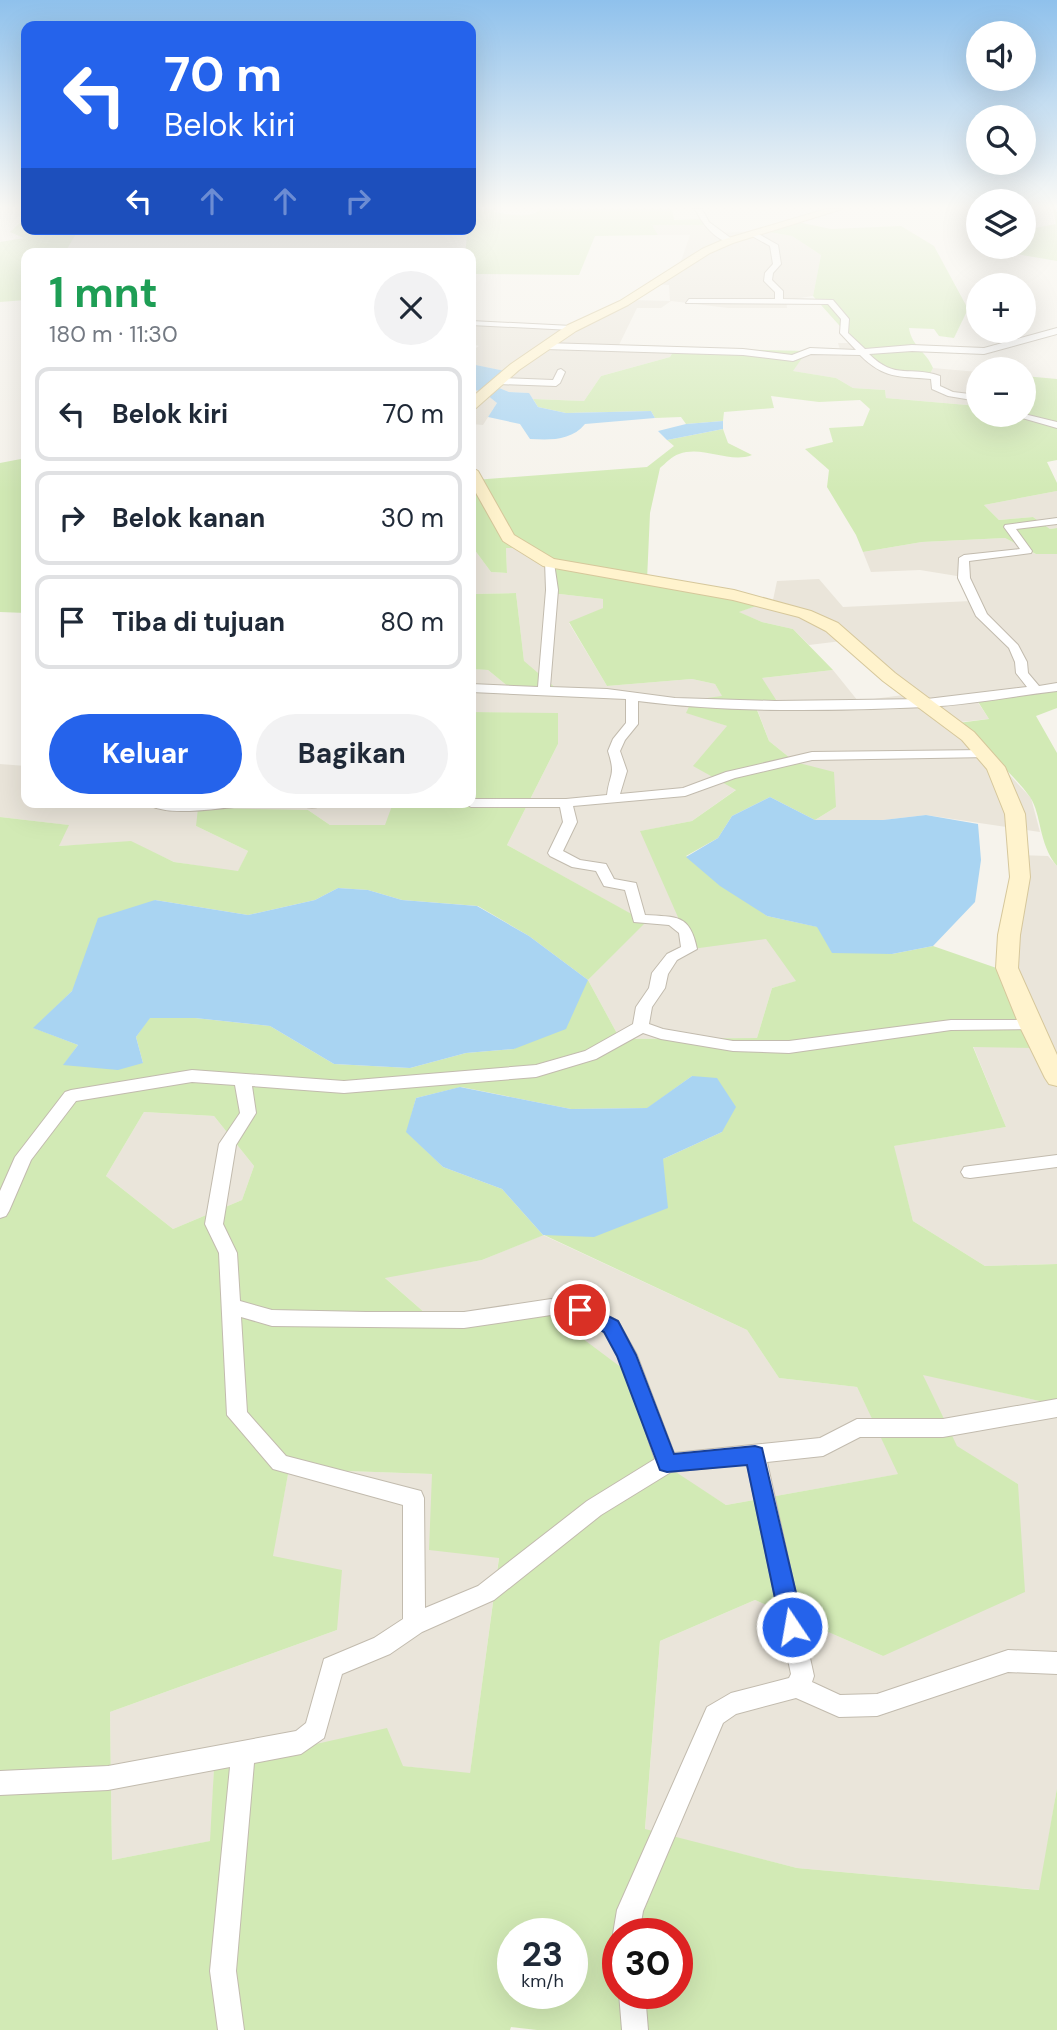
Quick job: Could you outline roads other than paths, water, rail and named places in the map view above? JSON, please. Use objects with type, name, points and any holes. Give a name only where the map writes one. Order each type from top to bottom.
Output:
[{"type":"street","points":[[476,401],[572,328],[622,304]]},
{"type":"street","points":[[832,304],[845,319],[844,332],[878,368],[889,373],[932,376],[937,378],[935,387],[951,394],[966,396]]},
{"type":"street","points":[[476,323],[572,328]]},
{"type":"street","points":[[545,346],[743,352],[800,358],[810,351],[865,352],[912,348],[984,351],[1057,331]]},
{"type":"street","points":[[499,381],[556,383],[561,372]]},
{"type":"street","points":[[1036,420],[1057,425]]},
{"type":"street","points":[[476,480],[508,538],[549,563],[734,595],[805,614],[832,627],[889,677],[968,736],[996,767],[1015,814],[1020,877],[1009,935],[1007,968],[1030,1025],[1057,1078]]},
{"type":"street","points":[[1035,689],[1022,673],[1021,662],[1014,647],[982,616],[964,578],[964,558],[1027,551],[1009,527],[1057,521]]},
{"type":"street","points":[[544,691],[552,590],[549,563]]},
{"type":"street","points":[[476,688],[632,696],[675,702],[775,705],[927,703],[1057,687]]},
{"type":"street","points":[[614,799],[612,792],[620,775],[619,762],[614,751],[619,739],[632,724],[632,696]]},
{"type":"street","points":[[476,803],[566,803],[685,792],[731,775],[812,756],[985,754]]},
{"type":"street","points":[[0,1211],[24,1157],[71,1096],[192,1076],[344,1087],[536,1071],[562,1067],[611,1046],[640,1027],[644,1007],[657,988],[660,973],[672,957],[689,949],[686,931],[673,921],[639,919],[631,886],[609,883],[601,867],[576,864],[555,853],[570,822],[566,803]]},
{"type":"street","points":[[640,1027],[661,1034],[733,1046],[789,1047],[951,1025],[1030,1025]]},
{"type":"street","points":[[243,1080],[248,1113],[228,1144],[215,1224],[228,1253],[237,1415],[280,1463],[414,1498],[414,1624]]},
{"type":"street","points":[[970,1172],[1057,1161]]},
{"type":"street","points":[[229,1306],[272,1318],[366,1320],[464,1320],[551,1307],[580,1310],[611,1326],[626,1355],[667,1463]]},
{"type":"street","points":[[0,1783],[108,1778],[302,1742],[316,1730],[332,1667],[382,1646],[414,1624],[486,1593],[594,1508],[667,1463],[822,1447],[857,1428],[943,1428],[1057,1408]]},
{"type":"street","points":[[755,1455],[803,1676],[796,1687]]},
{"type":"street","points":[[629,1918],[715,1715],[731,1704],[796,1687],[839,1706],[877,1705],[1008,1661],[1057,1663]]},
{"type":"street","points":[[231,2030],[223,1971],[243,1752]]},
{"type":"street","points":[[633,2009],[635,2030]]},
{"type":"water","points":[[476,365],[505,371],[492,385],[509,392],[529,393],[538,407],[566,413],[651,411],[655,418],[585,424],[567,436],[530,439],[520,424],[488,417],[497,403],[482,391],[476,390]]},
{"type":"water","points":[[723,421],[723,429],[667,440],[658,431],[686,424]]},
{"type":"water","points":[[770,797],[815,820],[883,820],[926,815],[978,824],[981,860],[975,902],[933,946],[892,954],[832,953],[817,927],[767,916],[720,886],[686,857],[718,838],[732,816]]},
{"type":"water","points":[[338,888],[368,890],[402,900],[477,906],[529,936],[588,980],[566,1029],[514,1049],[466,1053],[410,1068],[334,1064],[270,1026],[195,1018],[150,1018],[136,1037],[143,1063],[118,1070],[63,1065],[78,1045],[33,1028],[72,991],[98,918],[155,900],[248,915],[315,900]]},
{"type":"water","points":[[692,1076],[717,1078],[736,1107],[722,1132],[663,1159],[668,1208],[594,1237],[543,1235],[502,1189],[443,1167],[406,1132],[416,1098],[460,1087],[571,1109],[647,1108]]}]
